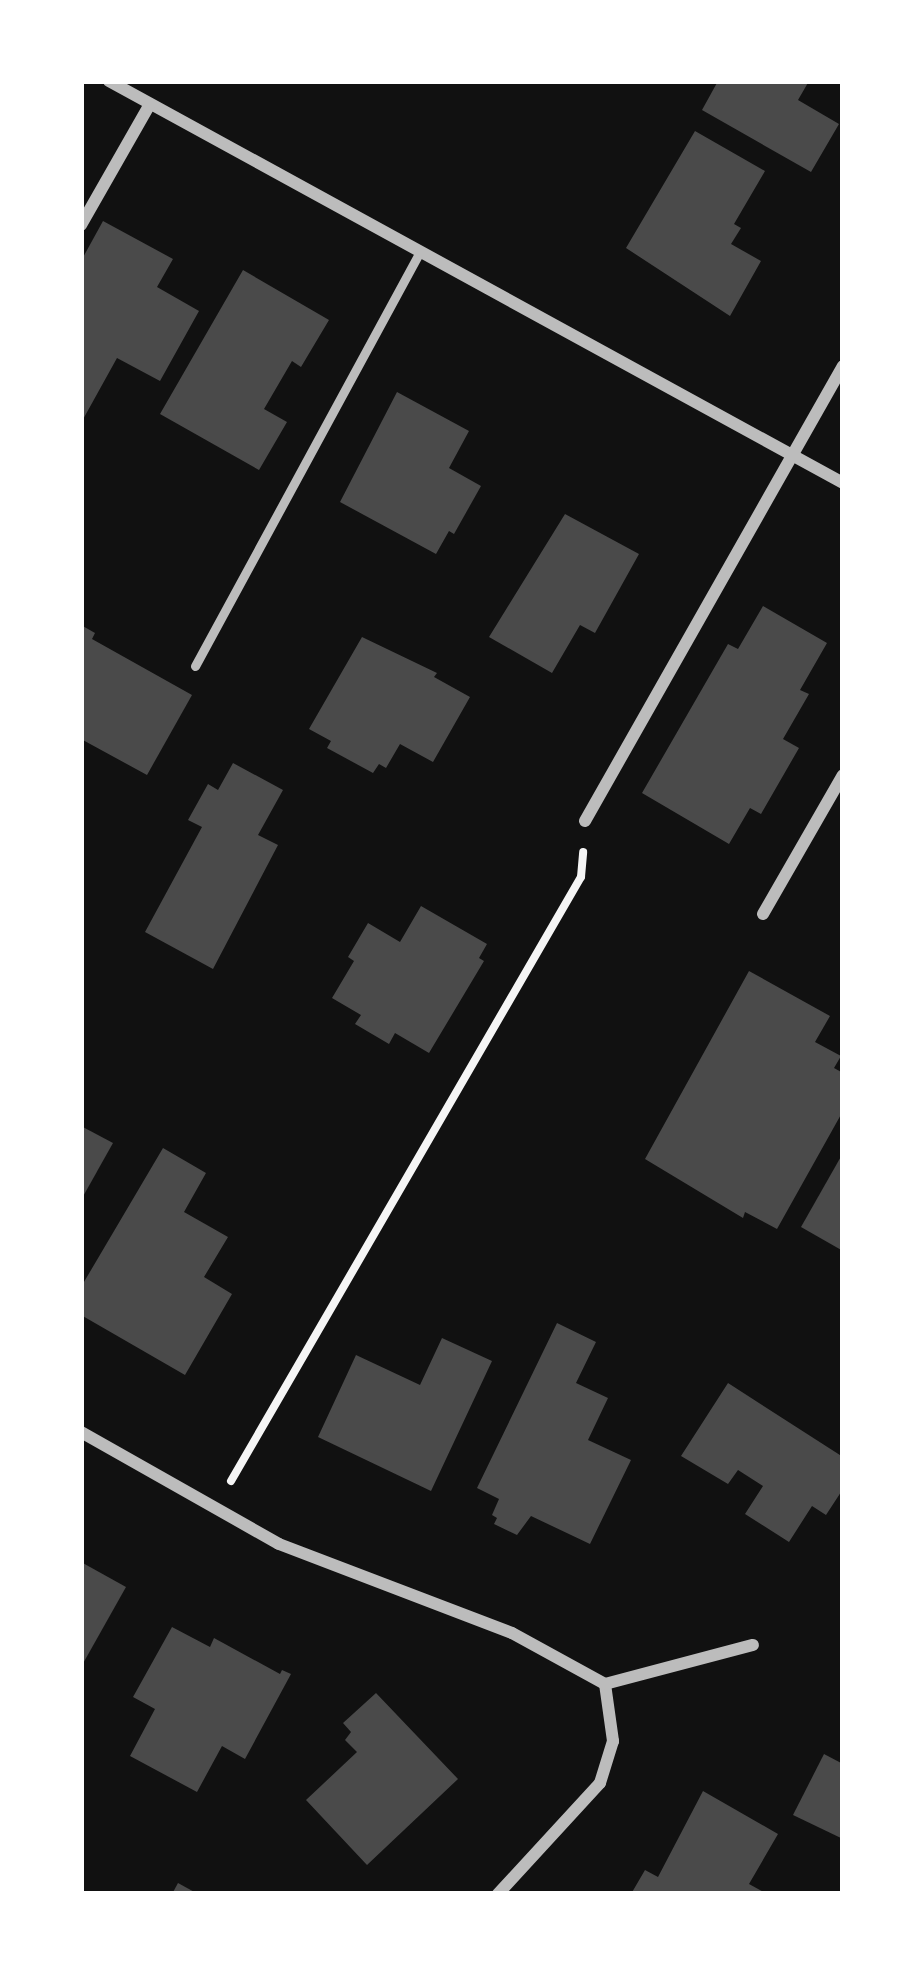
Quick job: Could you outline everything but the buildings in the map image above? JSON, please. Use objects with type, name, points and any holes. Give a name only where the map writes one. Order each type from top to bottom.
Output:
[{"type":"street","points":[[109,81],[843,483]]},
{"type":"street","points":[[81,225],[150,104]]},
{"type":"street","points":[[585,821],[843,366]]},
{"type":"street","points":[[763,914],[843,775]]},
{"type":"street","points":[[81,1432],[279,1544],[512,1633],[605,1684],[753,1645]]},
{"type":"street","points":[[498,1894],[599,1783],[613,1742],[605,1684]]},
{"type":"lane","points":[[195,665],[418,253]]},
{"type":"path","points":[[215,1508],[581,877],[585,821]]}]
